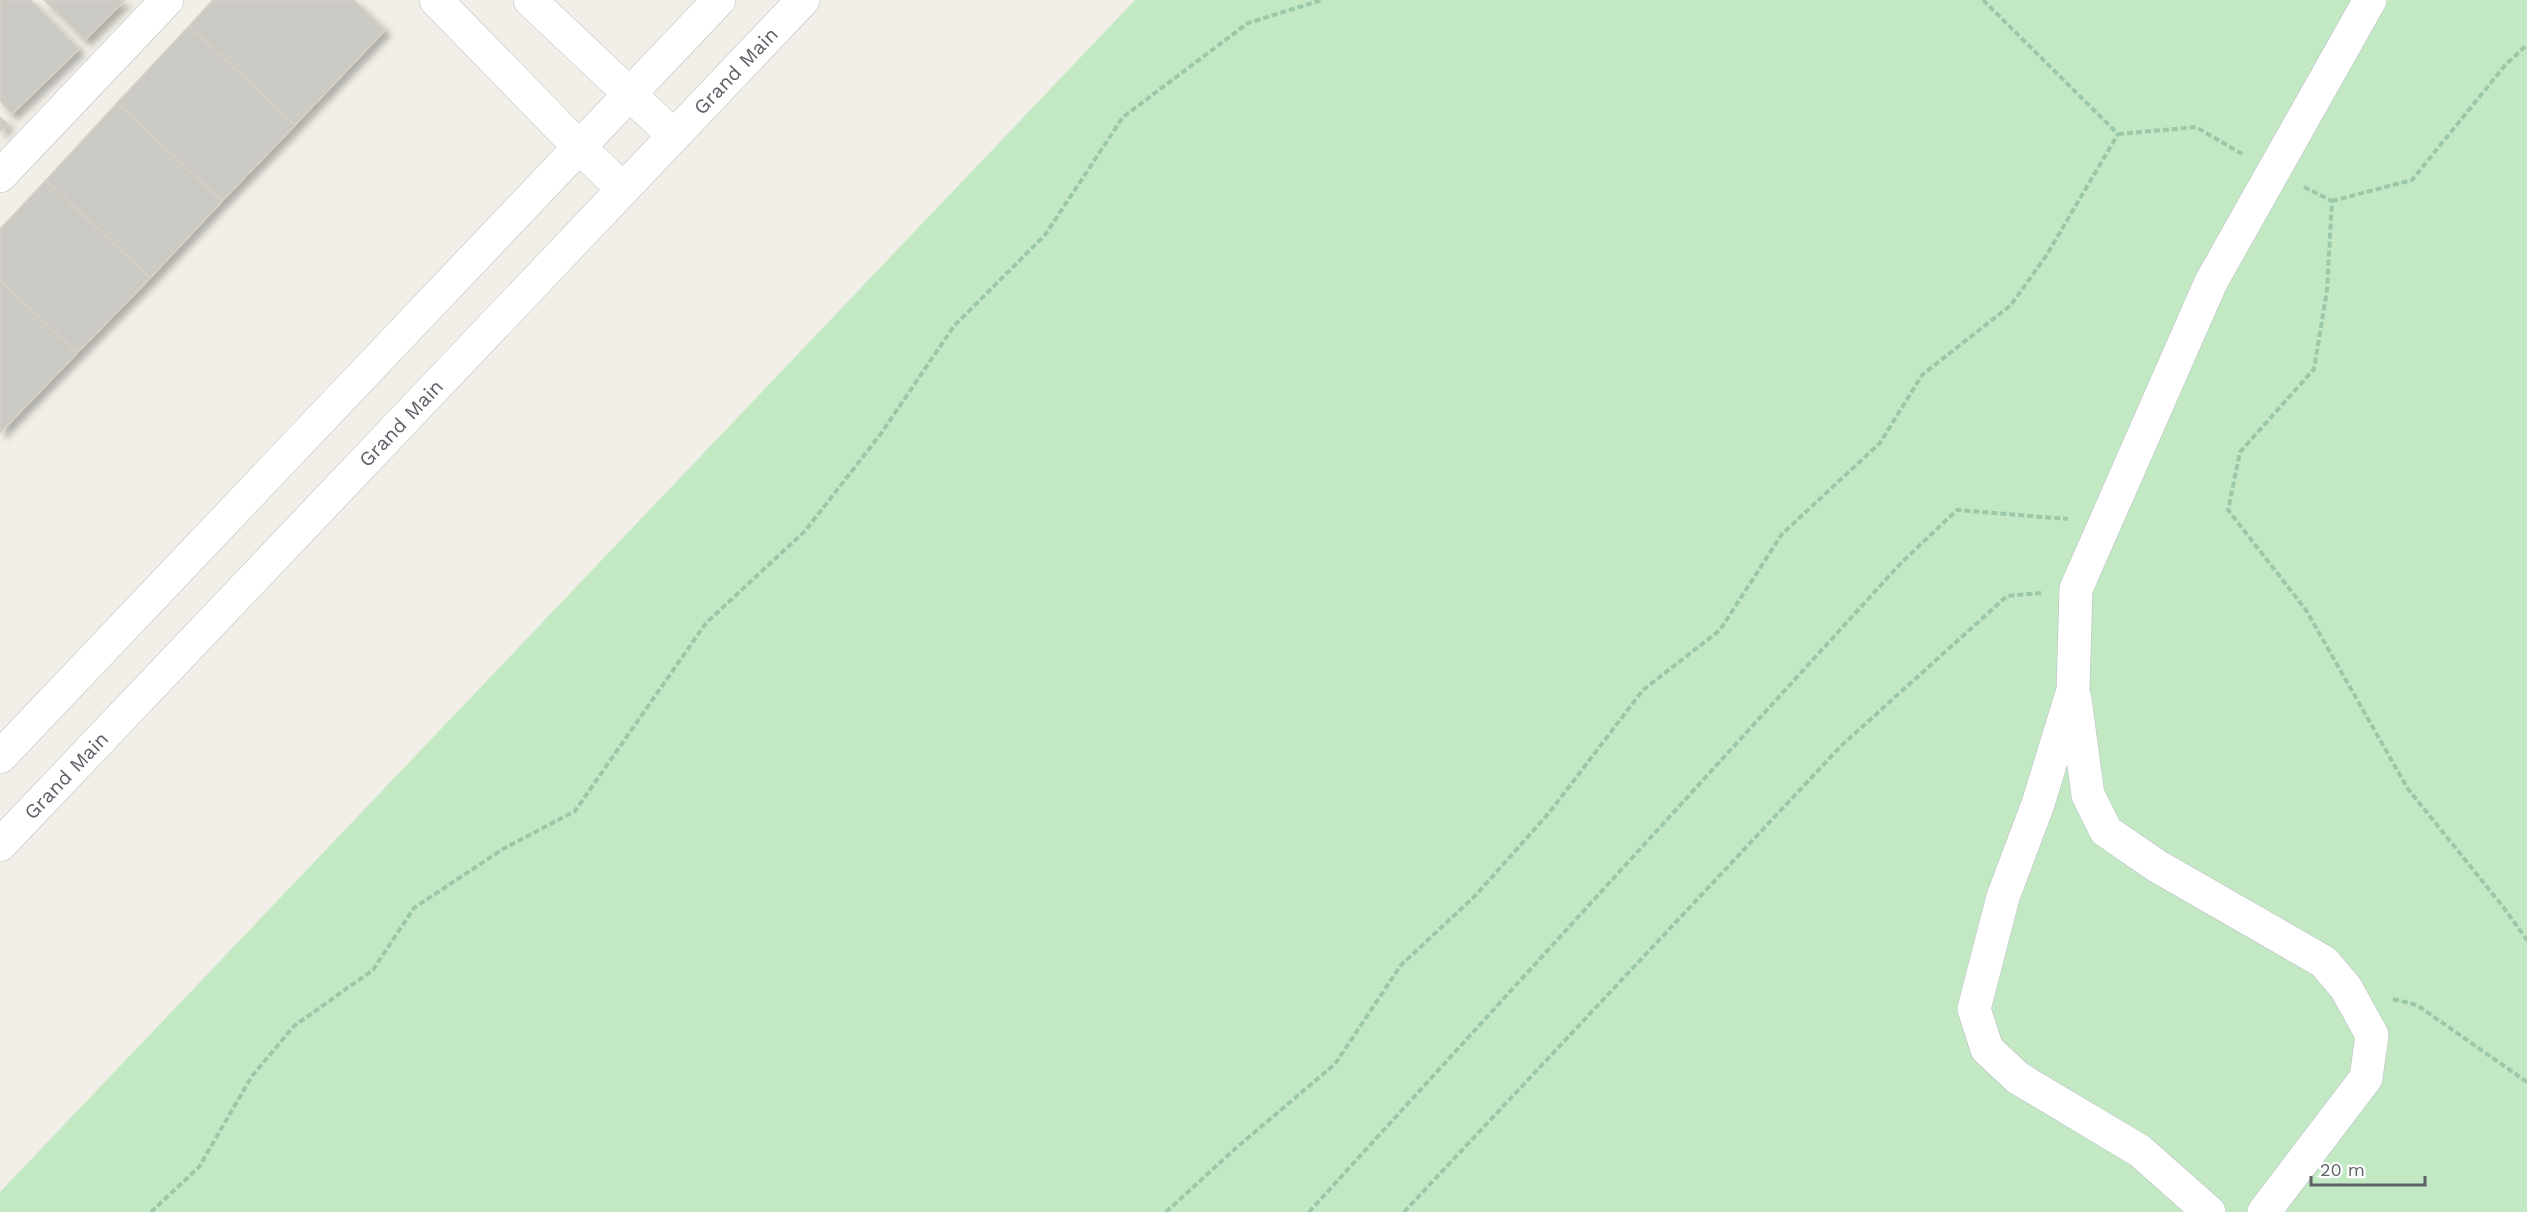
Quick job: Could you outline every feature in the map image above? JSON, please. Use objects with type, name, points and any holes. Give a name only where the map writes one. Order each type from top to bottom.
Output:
[{"type":"street","points":[[0,176],[167,0]]},
{"type":"street","points":[[436,0],[622,188]]},
{"type":"street","points":[[530,0],[673,135]]},
{"type":"street","points":[[0,757],[719,0]]},
{"type":"street","name":"Grand Main","points":[[0,845],[803,0]]},
{"type":"street","points":[[2264,1212],[2366,1078],[2372,1035],[2346,988],[2325,962],[2157,866],[2106,831],[2088,795],[2073,690],[2076,590],[2211,282],[2370,0]]},
{"type":"street","points":[[2073,690],[2038,804],[2003,897],[1974,1009],[1987,1049],[2018,1078],[2140,1151],[2209,1212]]},
{"type":"path","points":[[151,1212],[199,1167],[252,1076],[287,1034],[294,1026],[373,970],[414,908],[503,849],[575,811],[706,623],[805,531],[880,435],[954,326],[1045,236],[1123,117],[1248,23],[1322,0]]},
{"type":"path","points":[[1983,0],[2118,134],[2196,127],[2274,172],[2332,201],[2412,180],[2505,64],[2527,45]]},
{"type":"path","points":[[1166,1212],[1236,1148],[1335,1064],[1401,965],[1474,896],[1549,813],[1643,690],[1720,630],[1782,534],[1880,443],[1922,375],[2011,305],[2046,256],[2118,134]]},
{"type":"path","points":[[2332,201],[2327,290],[2314,369],[2240,452],[2228,510],[2306,610],[2408,789],[2527,940]]},
{"type":"path","points":[[1309,1212],[1900,563],[1957,510],[2106,521]]},
{"type":"path","points":[[1404,1212],[1842,745],[2007,596],[2076,590]]},
{"type":"path","points":[[2346,988],[2417,1005],[2527,1082]]},
{"type":"green space","points":[[1135,0],[2527,0],[2527,1212],[0,1212],[0,1192]]},
{"type":"building","points":[[0,0],[31,0],[79,49],[12,114],[0,101]]},
{"type":"building","points":[[44,0],[125,0],[85,40]]},
{"type":"building","points":[[213,0],[354,0],[385,30],[295,125],[189,26]]},
{"type":"building","points":[[189,26],[295,125],[222,201],[117,103]]},
{"type":"building","points":[[117,103],[222,201],[150,278],[46,180]]},
{"type":"building","points":[[0,117],[8,124],[0,132]]},
{"type":"building","points":[[46,180],[150,278],[77,353],[0,280],[0,229]]},
{"type":"building","points":[[0,280],[77,353],[0,433]]}]
